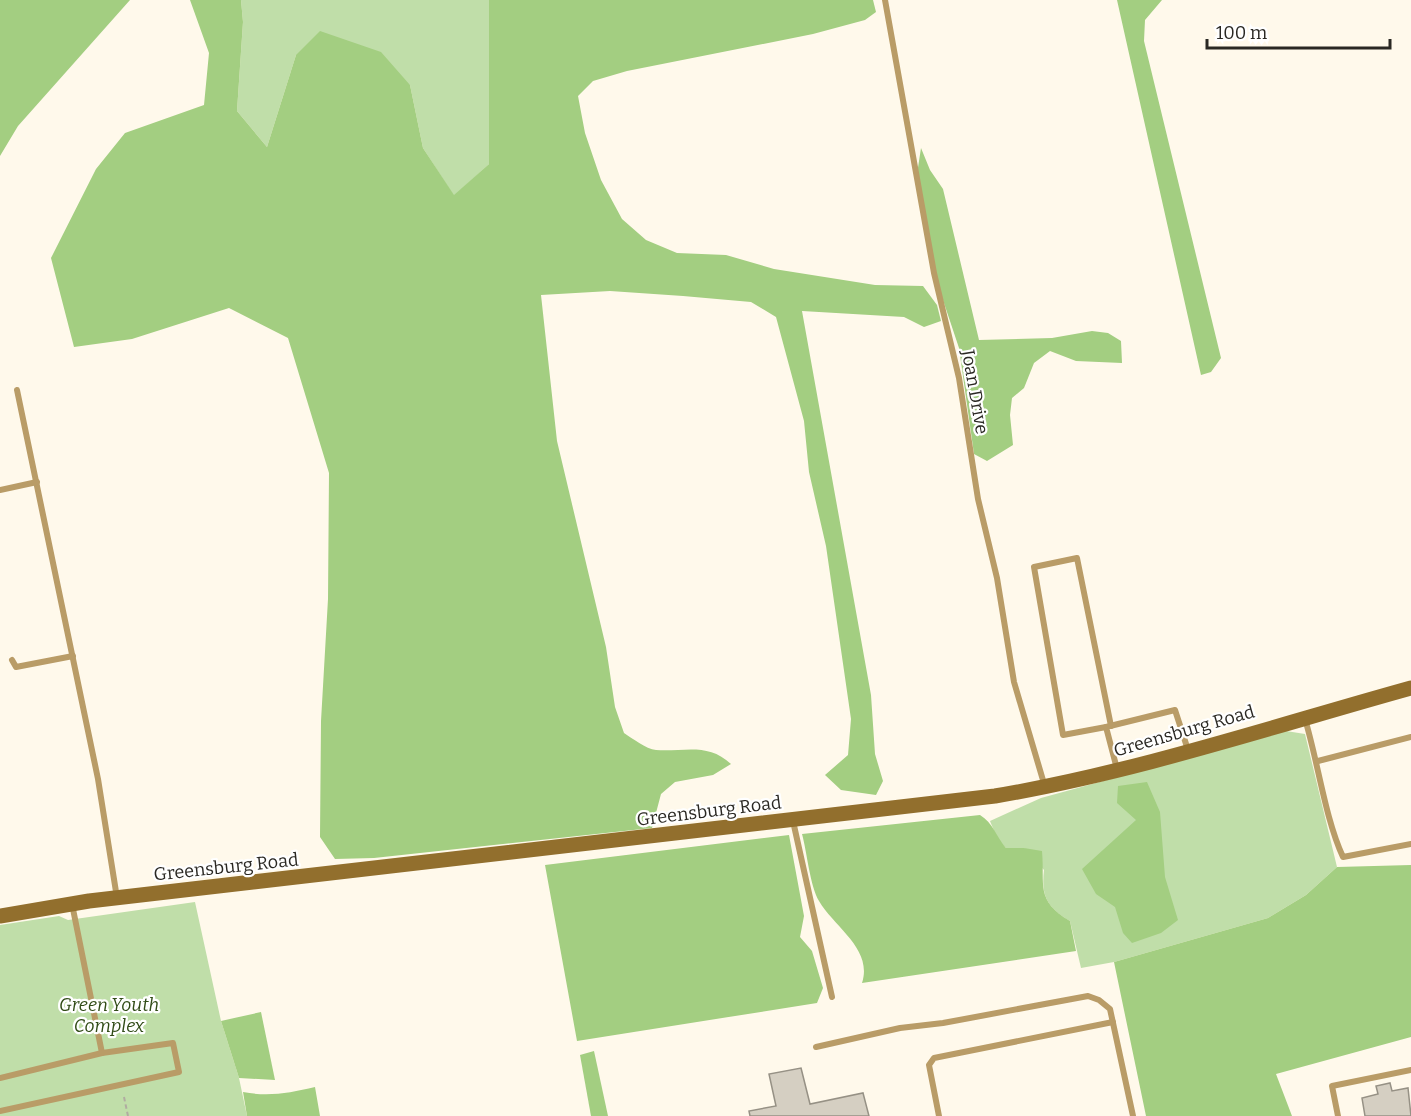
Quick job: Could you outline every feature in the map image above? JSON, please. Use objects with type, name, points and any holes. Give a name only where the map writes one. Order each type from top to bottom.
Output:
[{"type":"main road","name":"Greensburg Road","points":[[0,914],[117,898],[793,821],[1045,788],[1411,688]]},
{"type":"lane","name":"Joan Drive","points":[[885,0],[934,273],[959,378],[978,499],[997,578],[1014,682],[1045,788]]},
{"type":"lane","points":[[17,390],[98,779],[117,898]]},
{"type":"lane","points":[[0,490],[37,482]]},
{"type":"lane","points":[[1117,770],[1108,726],[1077,558],[1034,567],[1063,735],[1108,726],[1175,710],[1188,750]]},
{"type":"lane","points":[[12,660],[16,667],[73,656]]},
{"type":"lane","points":[[1305,718],[1318,761],[1335,842],[1342,857],[1411,844]]},
{"type":"lane","points":[[1318,761],[1411,737]]},
{"type":"lane","points":[[793,821],[832,997]]},
{"type":"lane","points":[[72,904],[102,1053]]},
{"type":"lane","points":[[816,1047],[900,1028],[943,1023],[1088,996],[1110,1009],[1133,1116]]},
{"type":"lane","points":[[939,1116],[929,1065],[934,1058],[1113,1022]]},
{"type":"lane","points":[[0,1078],[102,1053],[173,1043],[179,1072],[0,1111]]},
{"type":"lane","points":[[1338,1116],[1332,1086],[1411,1070]]},
{"type":"path","points":[[124,1097],[128,1116]]},
{"type":"green space","points":[[0,0],[130,0],[18,126],[0,156]]},
{"type":"green space","points":[[190,0],[241,0],[243,22],[237,111],[267,147],[296,55],[320,31],[381,52],[410,85],[423,148],[454,195],[489,164],[489,0],[873,0],[876,12],[865,20],[813,34],[627,71],[593,81],[578,96],[585,133],[601,180],[622,219],[646,240],[677,253],[726,255],[774,269],[875,285],[923,286],[937,305],[941,321],[924,327],[904,317],[802,311],[871,695],[875,754],[883,781],[876,795],[841,790],[825,775],[848,755],[851,719],[826,546],[809,472],[804,421],[776,317],[751,302],[610,291],[541,295],[557,441],[606,647],[615,707],[624,733],[652,749],[705,750],[722,757],[731,764],[713,775],[675,782],[661,794],[652,828],[374,858],[335,859],[320,837],[321,721],[328,599],[329,473],[288,338],[229,308],[132,339],[74,347],[51,258],[96,169],[125,133],[204,105],[209,53]]},
{"type":"green space","points":[[241,0],[489,0],[489,164],[454,196],[423,148],[410,85],[296,55],[267,147],[237,111],[243,22]]},
{"type":"green space","points":[[1117,0],[1162,0],[1145,20],[1144,41],[1221,358],[1211,372],[1201,375]]},
{"type":"green space","points":[[921,148],[930,170],[943,189],[979,340],[1052,338],[1092,331],[1108,333],[1121,341],[1122,363],[1076,361],[1050,351],[1034,363],[1024,388],[1012,398],[1010,415],[1013,445],[987,461],[974,454],[959,348],[934,273],[917,174]]},
{"type":"green space","points":[[1286,731],[1305,734],[1337,867],[1306,895],[1268,918],[1114,962],[1081,968],[1070,921],[1056,911],[1047,900],[1043,879],[1044,870],[1024,848],[1006,848],[997,838],[990,821],[1041,798]]},
{"type":"green space","points":[[1147,782],[1160,812],[1165,877],[1178,920],[1161,933],[1132,943],[1123,933],[1115,907],[1096,894],[1082,869],[1136,820],[1117,803],[1118,786]]},
{"type":"green space","points":[[980,815],[991,826],[1006,848],[1042,851],[1044,891],[1051,906],[1070,921],[1076,951],[862,983],[864,971],[857,949],[816,895],[802,834]]},
{"type":"green space","points":[[789,835],[804,916],[800,937],[812,951],[823,988],[817,1003],[577,1041],[545,865]]},
{"type":"green space","points":[[1411,865],[1411,1037],[1276,1074],[1292,1116],[1146,1116],[1114,962],[1268,918],[1306,895],[1337,867]]},
{"type":"green space","name":"Green Youth Complex","points":[[195,902],[221,1021],[239,1078],[247,1116],[0,1116],[0,925],[59,916],[68,920]]},
{"type":"green space","points":[[261,1012],[275,1080],[239,1078],[221,1021]]},
{"type":"green space","points":[[594,1051],[608,1116],[591,1116],[580,1055]]},
{"type":"green space","points":[[315,1087],[320,1116],[247,1116],[243,1092],[279,1094]]},
{"type":"building","points":[[801,1068],[810,1104],[863,1093],[869,1116],[750,1116],[749,1111],[776,1106],[769,1074]]},
{"type":"building","points":[[1390,1083],[1392,1091],[1408,1088],[1411,1116],[1365,1116],[1362,1098],[1378,1094],[1376,1086]]}]
